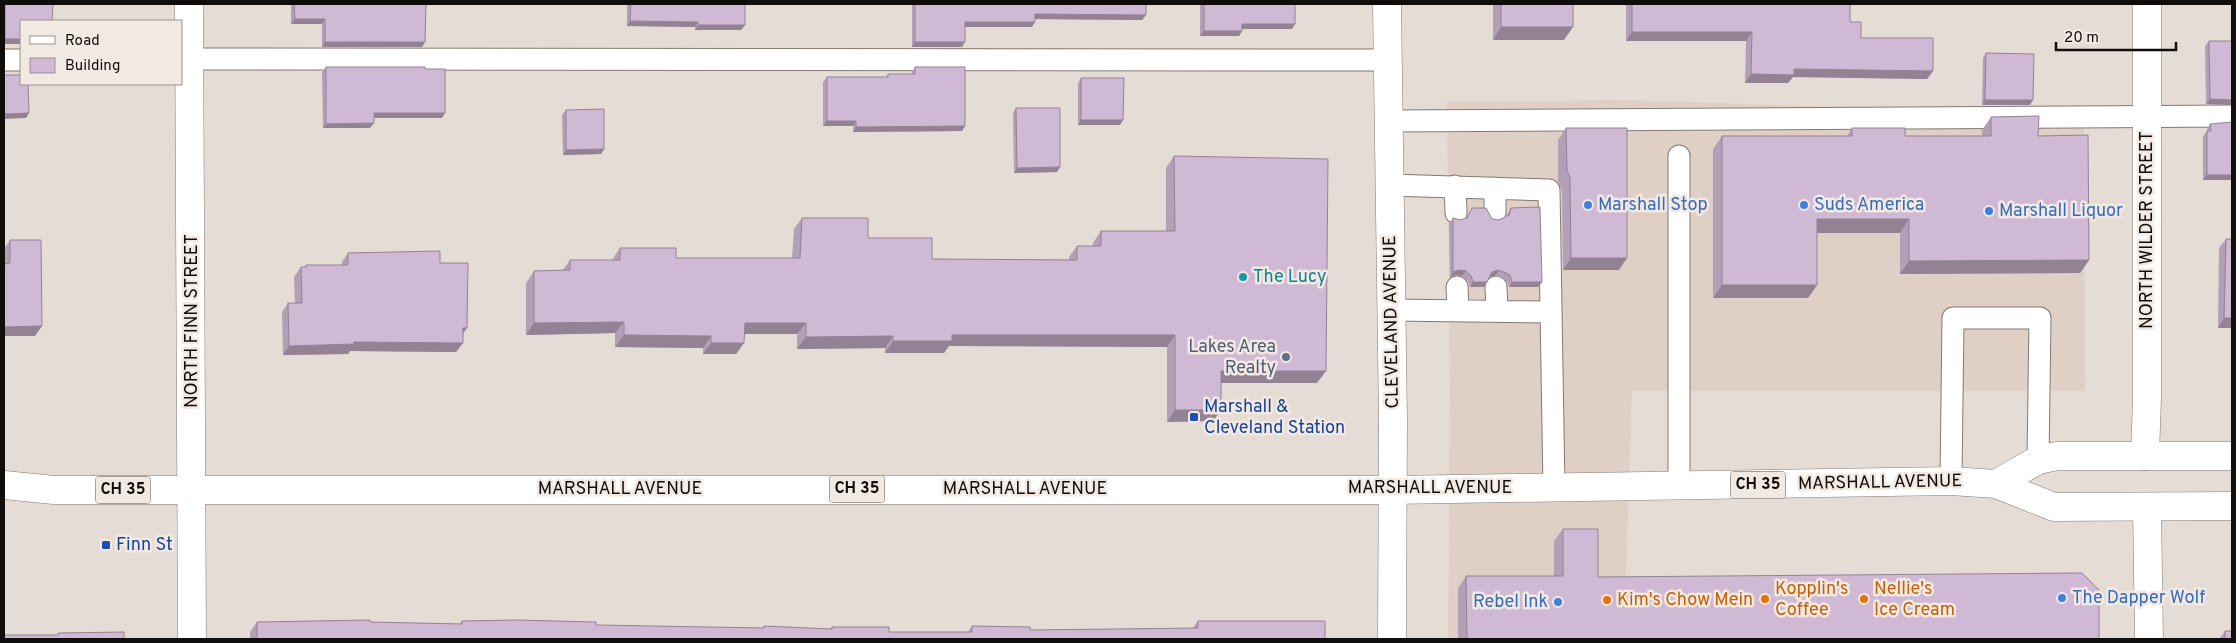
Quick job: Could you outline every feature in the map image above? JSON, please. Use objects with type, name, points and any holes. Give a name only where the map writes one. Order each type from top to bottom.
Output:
[{"type":"main road","name":"NORTH FINN STREET","points":[[190,4],[186,60],[193,490],[192,639]]},
{"type":"main road","name":"CLEVELAND AVENUE","points":[[1387,4],[1393,490],[1392,639]]},
{"type":"main road","name":"NORTH WILDER STREET","points":[[2145,456],[2147,398],[2147,4]]},
{"type":"main road","points":[[1996,484],[2038,460],[2057,456],[2232,456]]},
{"type":"main road","name":"MARSHALL AVENUE","points":[[4,485],[54,490],[1393,490],[1950,481],[1996,484],[2054,507],[2232,506]]},
{"type":"main road","name":"MARSHALL AVENUE","points":[[4,495],[54,490]]},
{"type":"main road","points":[[2147,507],[2149,639]]},
{"type":"lane","points":[[4,60],[20,60]]},
{"type":"lane","points":[[186,60],[1388,60]]},
{"type":"lane","points":[[1388,120],[2232,116]]},
{"type":"lane","points":[[1679,486],[1680,156]]},
{"type":"lane","points":[[1389,185],[1549,190],[1554,488]]},
{"type":"lane","points":[[1455,186],[1456,214]]},
{"type":"lane","points":[[1495,188],[1495,213]]},
{"type":"lane","points":[[1457,287],[1458,311]]},
{"type":"lane","points":[[1496,287],[1497,311]]},
{"type":"lane","points":[[1391,310],[1551,312]]},
{"type":"lane","points":[[1950,481],[1953,318],[2040,318],[2038,460]]},
{"type":"shaded area","points":[[1624,100],[1904,109],[2084,109],[2085,391],[1632,391],[1626,577],[2084,639],[1448,639],[1450,391],[1447,102]]},
{"type":"building","points":[[5,4],[53,4],[52,20],[20,20],[20,39],[5,39]]},
{"type":"building","points":[[294,4],[426,4],[425,42],[325,42],[325,19],[295,19]]},
{"type":"building","points":[[631,4],[745,4],[745,25],[698,25],[698,22],[630,21]]},
{"type":"building","points":[[915,4],[1146,4],[1146,15],[1035,14],[1035,22],[965,22],[965,42],[915,42]]},
{"type":"building","points":[[1204,4],[1295,4],[1295,24],[1242,24],[1242,31],[1204,31]]},
{"type":"building","points":[[1501,4],[1573,4],[1573,27],[1501,27]]},
{"type":"building","points":[[1632,4],[1850,4],[1850,22],[1861,22],[1861,38],[1933,38],[1933,71],[1794,69],[1794,75],[1751,74],[1752,32],[1632,32]]},
{"type":"building","points":[[2209,41],[2232,41],[2232,100],[2210,99]]},
{"type":"building","points":[[1986,53],[2034,54],[2033,100],[1985,100]]},
{"type":"building","points":[[326,67],[425,67],[425,69],[445,69],[445,113],[374,113],[374,123],[326,124]]},
{"type":"building","points":[[915,67],[965,67],[965,126],[856,127],[856,121],[827,121],[827,77],[888,77],[888,74],[915,74]]},
{"type":"building","points":[[4,75],[20,75],[20,85],[28,85],[29,113],[4,114]]},
{"type":"building","points":[[1081,78],[1124,78],[1123,120],[1081,120]]},
{"type":"building","points":[[1016,108],[1060,108],[1060,167],[1017,168]]},
{"type":"building","points":[[604,109],[604,149],[566,150],[566,110]]},
{"type":"building","points":[[2039,116],[2038,136],[2088,135],[2089,260],[1909,261],[1909,219],[1817,219],[1817,285],[1722,285],[1722,136],[1852,136],[1852,128],[1905,128],[1905,136],[1991,136],[1991,117]]},
{"type":"building","points":[[2232,122],[2232,175],[2207,175],[2207,131],[2211,131],[2210,124]]},
{"type":"building","name":"Marshall Stop","points":[[1566,128],[1627,128],[1627,258],[1571,258],[1570,178],[1567,170]]},
{"type":"building","points":[[1174,156],[1328,159],[1326,371],[1221,371],[1221,410],[1175,410],[1175,335],[952,335],[952,341],[893,341],[893,336],[806,337],[806,323],[745,323],[744,343],[711,343],[711,336],[624,335],[624,322],[534,323],[534,271],[570,270],[570,260],[620,260],[620,248],[676,248],[676,258],[800,258],[802,218],[868,218],[868,238],[932,238],[932,259],[1077,260],[1077,246],[1101,246],[1101,231],[1175,231]]},
{"type":"building","points":[[1540,207],[1542,282],[1512,282],[1510,275],[1499,270],[1492,272],[1487,282],[1473,282],[1471,276],[1466,271],[1459,270],[1453,272],[1453,218],[1460,220],[1467,218],[1472,208],[1486,208],[1492,219],[1499,220],[1509,215],[1511,208]]},
{"type":"building","points":[[2226,239],[2232,239],[2232,318],[2224,318]]},
{"type":"building","points":[[10,240],[41,240],[42,326],[4,327],[4,264],[10,263]]},
{"type":"building","points":[[440,251],[440,263],[468,263],[467,328],[463,328],[463,343],[354,342],[354,344],[289,346],[288,303],[302,303],[301,267],[306,267],[306,265],[348,265],[348,253]]},
{"type":"building","points":[[1563,529],[1598,529],[1598,577],[2082,573],[2099,590],[2099,639],[1467,639],[1466,576],[1563,576]]},
{"type":"building","points":[[370,620],[370,622],[462,624],[462,621],[516,620],[596,622],[596,625],[764,628],[764,626],[832,629],[832,627],[889,627],[889,632],[972,632],[972,626],[1030,627],[1030,630],[1198,628],[1198,621],[1325,621],[1325,639],[257,639],[257,622]]},
{"type":"building","points":[[2225,631],[2232,631],[2232,639],[2225,639]]},
{"type":"building","points":[[124,632],[124,639],[4,639],[4,635]]},
{"type":"place","name":"Marshall Stop","points":[[1588,205]]},
{"type":"place","name":"Suds America","points":[[1804,205]]},
{"type":"place","name":"Marshall Liquor","points":[[1989,211]]},
{"type":"place","name":"The Lucy","points":[[1243,277]]},
{"type":"place","name":"Lakes Area Realty","points":[[1286,357]]},
{"type":"place","name":"Marshall & Cleveland Station","points":[[1194,417]]},
{"type":"place","name":"Finn St","points":[[106,545]]},
{"type":"place","name":"The Dapper Wolf","points":[[2062,598]]},
{"type":"place","name":"Kopplin's Coffee","points":[[1765,599]]},
{"type":"place","name":"Nellie's Ice Cream","points":[[1864,599]]},
{"type":"place","name":"Kim's Chow Mein","points":[[1607,600]]},
{"type":"place","name":"Rebel Ink","points":[[1558,602]]}]
